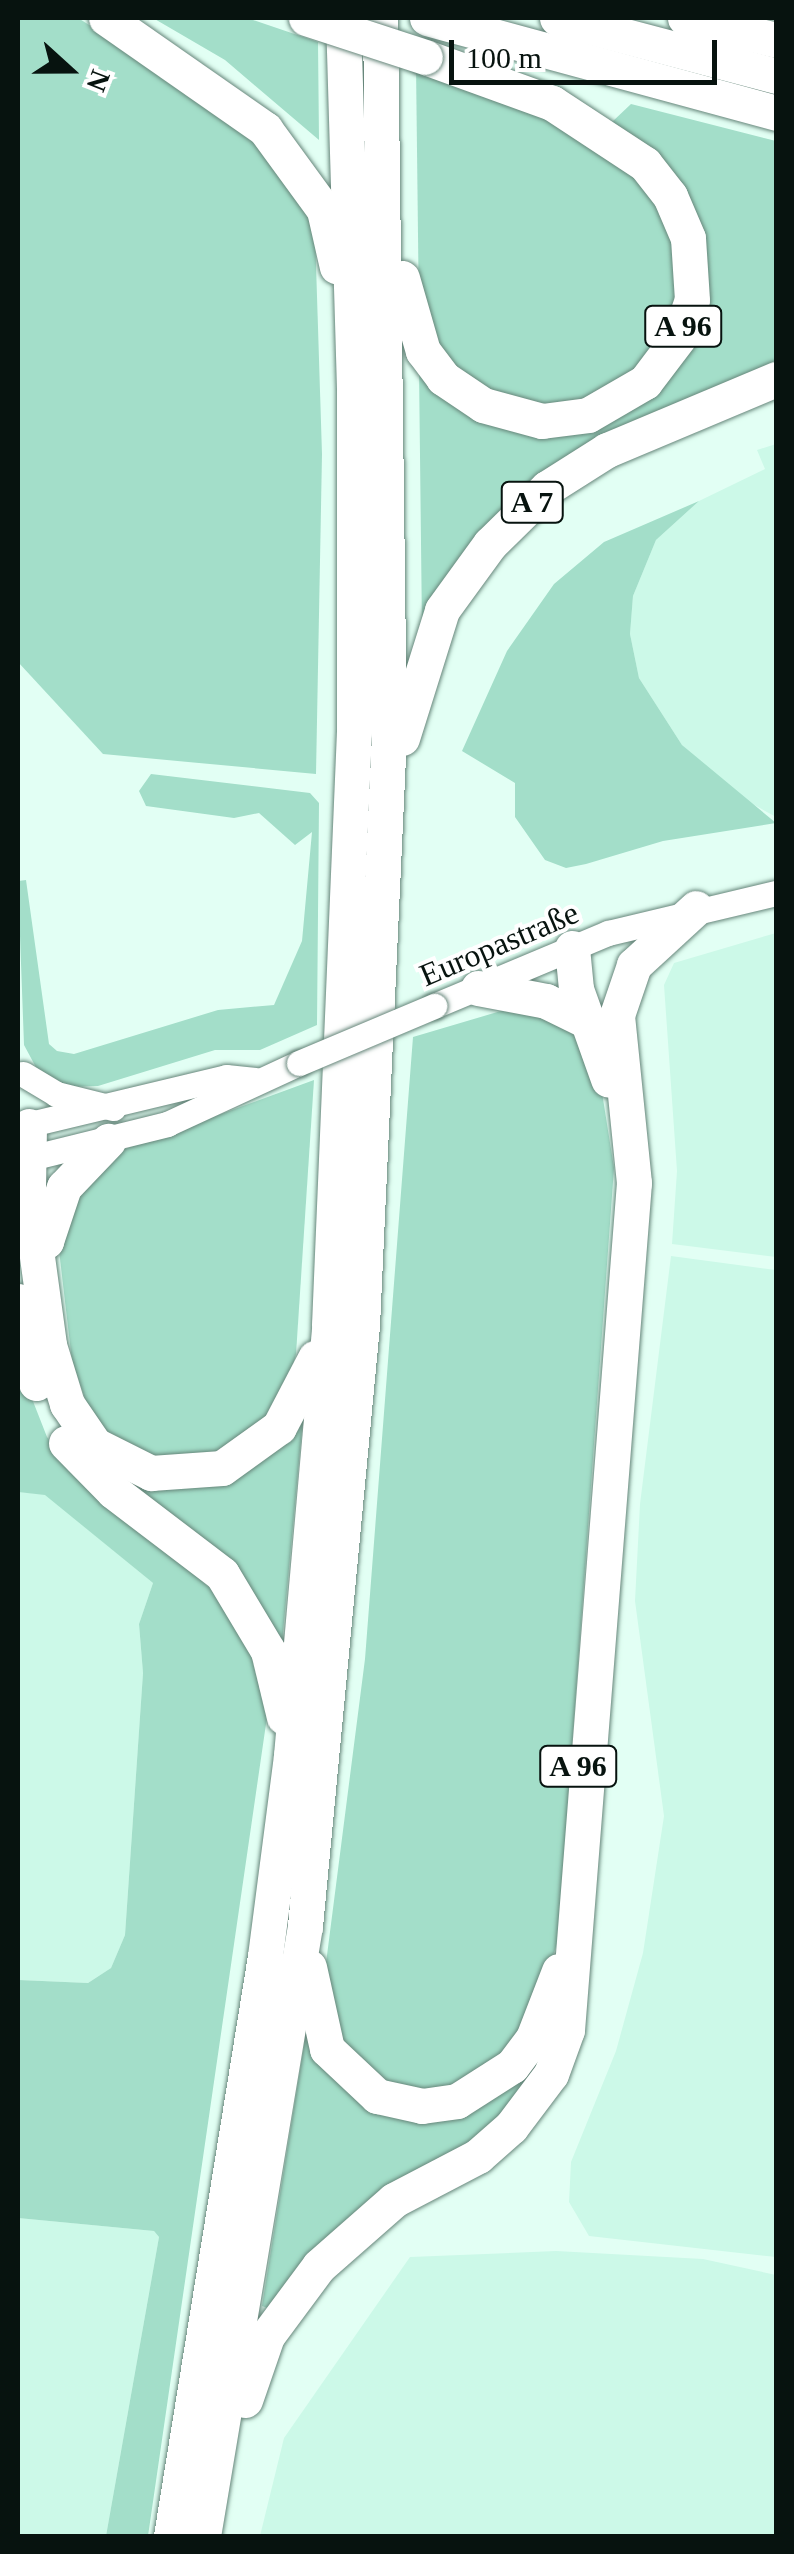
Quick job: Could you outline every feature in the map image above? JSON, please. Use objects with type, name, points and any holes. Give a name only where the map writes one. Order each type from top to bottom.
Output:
[{"type":"highway","points":[[106,18],[214,87],[265,129],[307,182],[334,242],[354,388]]},
{"type":"highway","name":"A 96","points":[[306,18],[552,104],[645,164],[670,196],[688,238],[692,300],[686,320],[645,382],[588,415],[542,421],[482,405],[443,378],[424,351],[386,206]]},
{"type":"highway","name":"A 96","points":[[343,18],[354,388],[382,735]]},
{"type":"highway","name":"A 96","points":[[172,2536],[245,2092],[291,1755],[369,829],[382,735],[386,206],[380,18]]},
{"type":"highway","points":[[427,18],[776,113]]},
{"type":"highway","points":[[557,18],[776,76]]},
{"type":"highway","points":[[685,18],[776,40]]},
{"type":"highway","name":"A 7","points":[[382,735],[442,610],[490,544],[547,488],[638,435],[776,379]]},
{"type":"highway","points":[[369,829],[382,735]]},
{"type":"highway","name":"A 96","points":[[206,2536],[305,1926],[362,1324],[369,829]]},
{"type":"highway","points":[[206,2536],[224,2511],[246,2393],[267,2336],[289,2302],[356,2229],[478,2156],[511,2127],[551,2074],[566,2030],[634,1183],[602,1028],[634,966],[696,908]]},
{"type":"highway","name":"A 96","points":[[305,1926],[312,1996],[328,2050],[378,2096],[422,2106],[457,2101],[512,2066],[533,2038],[558,1978],[622,1197],[602,1028],[572,948]]},
{"type":"highway","points":[[478,988],[546,1001],[602,1028]]},
{"type":"highway","points":[[35,1248],[46,1240],[64,1186],[110,1125]]},
{"type":"highway","points":[[23,1143],[49,1345],[67,1404],[95,1445],[152,1474],[200,1474],[254,1451],[296,1402],[329,1324]]},
{"type":"highway","name":"A 96","points":[[18,1301],[39,1392],[69,1447],[127,1503],[208,1560],[246,1609],[268,1651],[291,1755]]},
{"type":"main road","name":"Europastraße","points":[[23,1143],[236,1098],[255,1080],[572,948],[696,908],[776,894]]},
{"type":"main road","points":[[20,1066],[56,1094],[110,1125]]},
{"type":"main road","points":[[20,1066],[23,1143]]},
{"type":"shaded area","points":[[18,18],[78,18],[185,85],[250,135],[292,184],[315,233],[322,454],[316,774],[103,754],[18,662]]},
{"type":"shaded area","points":[[153,18],[247,18],[318,42],[319,140],[225,60]]},
{"type":"shaded area","points":[[416,65],[506,95],[623,161],[660,204],[680,269],[670,324],[637,371],[579,405],[523,407],[461,379],[419,318]]},
{"type":"shaded area","points":[[631,104],[776,141],[776,368],[598,441],[422,629],[419,369],[441,394],[614,417],[705,291],[612,122]]},
{"type":"shaded area","points":[[776,444],[776,817],[738,796],[682,745],[639,678],[630,634],[633,596],[656,540],[699,501],[765,469],[757,450]]},
{"type":"shaded area","points":[[699,501],[656,540],[633,596],[630,634],[639,678],[682,745],[776,823],[663,841],[566,868],[545,860],[515,817],[515,783],[462,751],[507,651],[554,584],[604,542]]},
{"type":"shaded area","points":[[151,774],[310,793],[319,803],[317,1025],[260,1050],[215,1050],[98,1086],[68,1087],[38,1071],[24,1045],[18,881],[26,880],[49,1044],[57,1051],[74,1054],[218,1010],[274,1005],[302,941],[312,832],[295,845],[259,813],[234,818],[146,806],[139,791]]},
{"type":"shaded area","points":[[776,933],[776,1257],[672,1244],[677,1171],[664,985],[674,963]]},
{"type":"shaded area","points":[[511,1008],[570,1023],[600,1080],[614,1168],[558,1941],[529,2024],[485,2076],[416,2095],[356,2070],[321,2002],[365,1659],[413,1037]]},
{"type":"shaded area","points":[[314,1080],[296,1354],[280,1413],[193,1465],[122,1451],[91,1416],[72,1361],[57,1233],[73,1187],[114,1153]]},
{"type":"shaded area","points":[[671,1256],[776,1270],[776,2257],[589,2236],[569,2202],[571,2162],[616,2051],[643,1953],[664,1816],[635,1601],[640,1504]]},
{"type":"shaded area","points":[[18,1363],[47,1437],[65,1459],[241,1616],[267,1717],[148,2536],[106,2536],[159,2237],[154,2231],[18,2218],[18,1998],[19,1980],[88,1983],[111,1968],[125,1935],[143,1673],[139,1624],[153,1583],[45,1495],[18,1492]]},
{"type":"shaded area","points":[[304,1407],[281,1654],[225,1556],[112,1470],[161,1481]]},
{"type":"shaded area","points":[[18,1492],[45,1494],[153,1583],[139,1624],[143,1673],[125,1935],[111,1968],[88,1983],[19,1980],[18,1998]]},
{"type":"shaded area","points":[[554,2016],[528,2094],[273,2310],[262,2306],[305,2039],[428,2115]]},
{"type":"shaded area","points":[[18,2218],[154,2231],[159,2237],[106,2536],[18,2536]]},
{"type":"shaded area","points":[[556,2251],[703,2259],[776,2275],[776,2536],[260,2536],[284,2438],[410,2257]]}]
